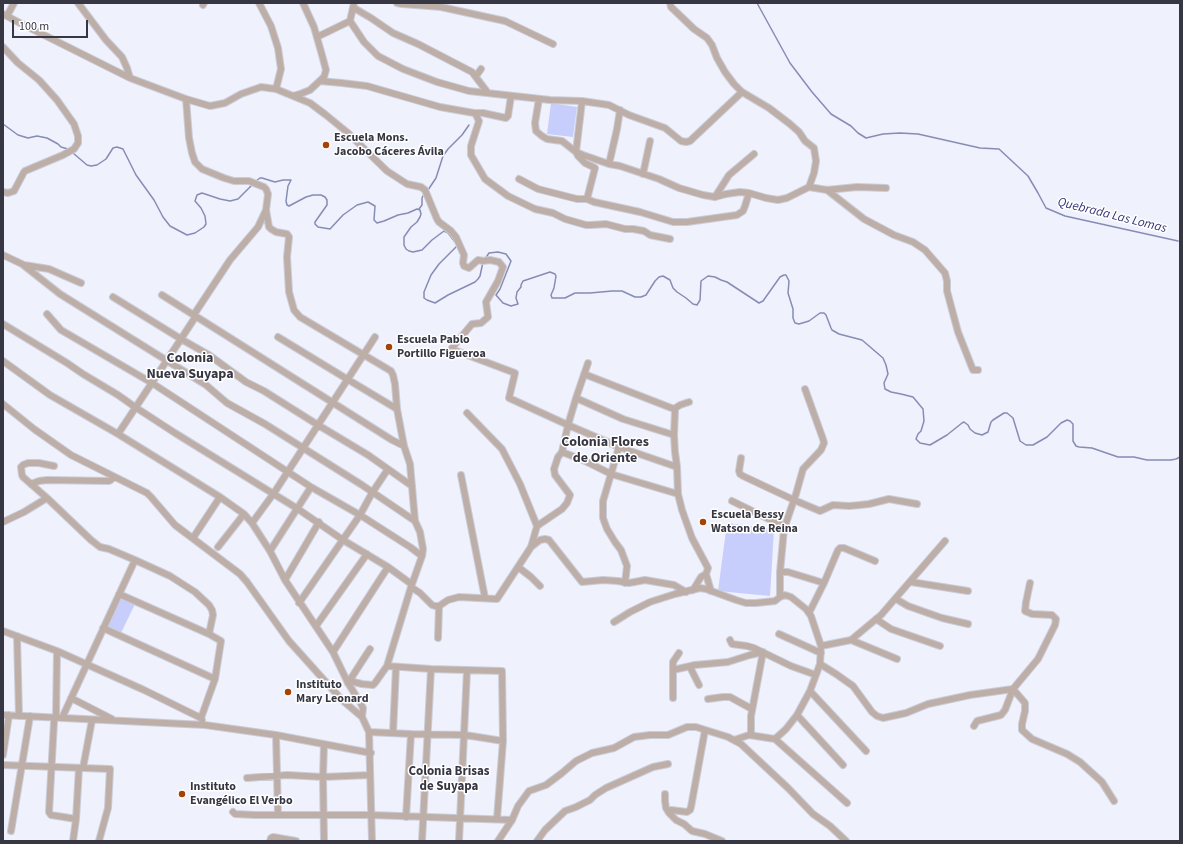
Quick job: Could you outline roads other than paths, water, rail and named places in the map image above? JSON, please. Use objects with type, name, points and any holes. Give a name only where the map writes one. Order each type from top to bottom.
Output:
[{"type":"street","points":[[14,3],[5,15],[130,78],[186,99],[210,106],[225,103],[241,94],[256,88],[265,87],[276,89],[310,103],[364,148],[387,171],[407,184],[421,187],[427,192],[439,222],[456,237],[464,255],[464,266],[469,268],[478,260],[490,260],[499,262],[503,267],[498,281],[486,302],[488,317],[481,323],[472,324],[453,349],[515,374],[509,398],[619,447],[677,467]]},
{"type":"street","points":[[78,3],[106,40],[122,57],[130,78]]},
{"type":"street","points":[[259,3],[271,26],[278,48],[281,69],[276,89]]},
{"type":"street","points":[[293,96],[307,91],[320,81],[325,75],[326,70],[317,37],[303,3]]},
{"type":"street","points":[[397,3],[441,7],[504,21],[553,44]]},
{"type":"street","points":[[670,3],[671,7],[694,29],[707,38],[725,72],[734,84],[742,92],[769,108],[799,132],[805,141],[814,148],[816,160],[814,173],[809,187]]},
{"type":"street","points":[[488,93],[472,72],[418,44],[393,34],[353,4],[351,18],[364,42],[378,56],[410,72],[437,82],[474,92],[539,99],[582,101],[609,105],[628,115],[665,128],[681,141],[690,141],[742,92]]},
{"type":"street","points":[[317,37],[351,18]]},
{"type":"street","points":[[3,47],[18,63],[39,80],[57,100],[74,124],[78,136],[78,143],[74,149],[63,156],[25,171],[14,191],[8,193],[3,192]]},
{"type":"street","points":[[474,92],[477,78],[481,69]]},
{"type":"street","points":[[320,81],[367,86],[440,107],[474,114],[483,113],[506,118],[508,116],[511,96]]},
{"type":"street","points":[[186,99],[189,138],[195,162],[202,169],[231,181],[252,182],[264,187],[267,191],[266,210],[269,227],[276,232],[287,234],[289,237],[289,292],[294,310],[300,317],[391,371],[393,376],[404,446],[410,464],[415,521],[420,532],[423,549],[422,556],[387,666],[373,685],[349,682]]},
{"type":"street","points":[[539,99],[535,123],[536,131],[547,138],[562,141],[576,152],[585,163],[595,168],[587,199]]},
{"type":"street","points":[[576,152],[582,101]]},
{"type":"street","points":[[609,164],[620,110]]},
{"type":"street","points":[[474,114],[479,121],[471,146],[471,155],[485,179],[508,196],[535,209],[553,213],[565,219],[591,225],[606,224],[625,229],[644,231],[650,235],[670,239]]},
{"type":"street","points":[[643,174],[650,141]]},
{"type":"street","points":[[576,152],[609,164],[620,166],[659,179],[679,188],[715,197],[740,192],[778,200],[787,198],[809,187],[827,190],[857,187],[886,188]]},
{"type":"street","points":[[715,197],[729,175],[754,154]]},
{"type":"street","points":[[519,179],[538,189],[577,199],[587,199],[673,222],[687,222],[737,215],[743,211],[746,206],[748,193]]},
{"type":"street","points":[[827,190],[864,219],[894,235],[913,242],[925,250],[945,273],[947,291],[958,332],[973,370],[978,370]]},
{"type":"street","points":[[118,434],[194,319],[195,313],[230,260],[258,227],[266,210]]},
{"type":"street","points":[[3,255],[22,264],[60,294],[206,385],[227,403],[265,424],[415,521]]},
{"type":"street","points":[[22,264],[49,269],[81,283]]},
{"type":"street","points":[[162,295],[392,440],[404,446]]},
{"type":"street","points":[[113,298],[209,355],[246,382],[264,391],[368,455],[412,486]]},
{"type":"street","points":[[47,314],[61,330],[152,383],[311,487],[360,515],[422,556]]},
{"type":"street","points":[[3,324],[298,508],[343,540],[388,567],[412,584],[432,605],[439,606],[448,600],[459,597],[497,599],[531,547],[537,526],[520,484],[502,449],[467,413]]},
{"type":"street","points":[[278,337],[397,409]]},
{"type":"street","points":[[252,523],[274,493],[374,337]]},
{"type":"street","points":[[3,361],[50,395],[118,434],[220,497],[244,514],[252,523],[270,551],[299,603],[333,652],[362,704],[362,717]]},
{"type":"street","points":[[537,526],[562,508],[567,503],[570,495],[555,475],[554,469],[558,457],[562,452],[568,425],[588,363]]},
{"type":"street","points":[[584,374],[674,409]]},
{"type":"street","points":[[780,596],[780,572],[784,529],[804,466],[821,450],[824,443],[805,389]]},
{"type":"street","points":[[576,398],[623,419],[674,435]]},
{"type":"street","points":[[674,409],[689,402]]},
{"type":"street","points":[[3,404],[34,429],[72,455],[147,493],[172,522],[243,578],[289,641],[342,700],[362,717],[369,732],[371,753],[370,775],[372,841]]},
{"type":"street","points":[[674,409],[674,435],[678,494],[692,538],[708,568],[706,574],[711,591]]},
{"type":"street","points":[[619,447],[606,486],[603,501],[603,518],[607,529],[621,550],[627,566],[625,583]]},
{"type":"street","points":[[562,452],[585,461],[611,474],[678,494]]},
{"type":"street","points":[[741,458],[740,474],[820,511],[833,505],[860,505],[889,499],[917,504]]},
{"type":"street","points":[[54,466],[35,462],[28,463],[23,465],[21,469],[22,475],[100,547],[109,548],[135,560],[180,582],[195,592],[209,606],[213,615],[209,634]]},
{"type":"street","points":[[299,603],[360,515],[388,469]]},
{"type":"street","points":[[461,474],[485,598]]},
{"type":"street","points":[[31,484],[47,480],[111,481],[113,476]]},
{"type":"street","points":[[270,551],[311,487]]},
{"type":"street","points":[[193,538],[220,497]]},
{"type":"street","points":[[3,522],[24,512],[47,498]]},
{"type":"street","points":[[732,501],[785,527]]},
{"type":"street","points":[[218,547],[244,514]]},
{"type":"street","points":[[285,580],[319,522]]},
{"type":"street","points":[[531,547],[540,540],[549,540],[582,582],[603,580],[629,583],[645,580],[674,585],[686,592]]},
{"type":"street","points":[[821,646],[851,640],[881,615],[945,541]]},
{"type":"street","points":[[809,613],[840,548],[844,548],[875,561]]},
{"type":"street","points":[[316,626],[367,554]]},
{"type":"street","points":[[57,719],[71,698],[135,560]]},
{"type":"street","points":[[333,652],[388,567]]},
{"type":"street","points":[[518,567],[540,586]]},
{"type":"street","points":[[780,572],[788,572],[824,583]]},
{"type":"street","points":[[693,590],[701,577],[706,574]]},
{"type":"street","points":[[911,582],[968,591]]},
{"type":"street","points":[[974,726],[977,721],[1001,715],[1005,710],[1013,689],[1038,659],[1055,625],[1056,619],[1052,615],[1032,614],[1025,611],[1030,583]]},
{"type":"street","points":[[614,622],[630,612],[659,599],[700,588],[740,602],[752,603],[775,600],[780,596],[791,597],[809,613],[821,646],[820,664],[810,691],[797,715],[786,729],[775,739]]},
{"type":"street","points":[[119,594],[221,640],[222,642],[214,679],[201,718]]},
{"type":"street","points":[[896,599],[908,606],[942,618],[968,624]]},
{"type":"street","points":[[438,638],[439,606]]},
{"type":"street","points":[[876,619],[891,629],[940,646]]},
{"type":"street","points":[[103,628],[214,679]]},
{"type":"street","points":[[3,631],[86,664],[144,690],[201,718],[205,725]]},
{"type":"street","points":[[779,634],[821,653]]},
{"type":"street","points":[[17,636],[19,716]]},
{"type":"street","points":[[730,640],[732,644],[747,646],[791,666],[816,675]]},
{"type":"street","points":[[851,640],[897,659]]},
{"type":"street","points":[[349,682],[370,649]]},
{"type":"street","points":[[57,652],[57,719],[51,766],[49,814],[51,816],[76,819]]},
{"type":"street","points":[[673,670],[690,666],[728,662],[763,652]]},
{"type":"street","points":[[751,735],[750,716],[760,673],[763,652]]},
{"type":"street","points":[[673,698],[673,662],[679,653]]},
{"type":"street","points":[[820,664],[853,686],[872,712],[882,718],[906,713],[928,704],[970,695],[1013,689]]},
{"type":"street","points":[[387,666],[502,671],[503,741],[497,819]]},
{"type":"street","points":[[690,666],[699,685]]},
{"type":"street","points":[[393,733],[396,667]]},
{"type":"street","points":[[422,841],[431,669]]},
{"type":"street","points":[[459,841],[467,670]]},
{"type":"street","points":[[1013,689],[1025,703],[1022,730],[1032,739],[1067,754],[1080,762],[1102,782],[1114,801]]},
{"type":"street","points":[[810,691],[866,751]]},
{"type":"street","points":[[708,699],[730,697],[752,709]]},
{"type":"street","points":[[71,698],[114,720]]},
{"type":"street","points":[[3,755],[6,715],[57,719],[114,720],[205,725],[276,735],[371,753]]},
{"type":"street","points":[[797,715],[843,765]]},
{"type":"street","points":[[11,831],[30,716]]},
{"type":"street","points":[[73,841],[81,768],[92,720]]},
{"type":"street","points":[[498,841],[512,820],[518,806],[528,791],[546,785],[576,761],[592,753],[614,748],[634,738],[650,735],[668,735],[687,727],[696,727],[734,740],[741,744],[788,788],[813,814],[830,826],[846,841]]},
{"type":"street","points":[[669,813],[671,810],[687,812],[690,810],[705,730]]},
{"type":"street","points":[[369,732],[465,735],[503,741]]},
{"type":"street","points":[[406,816],[411,734]]},
{"type":"street","points":[[276,735],[279,815]]},
{"type":"street","points":[[734,740],[751,735],[775,739],[847,803]]},
{"type":"street","points":[[324,744],[324,841]]},
{"type":"street","points":[[537,841],[545,830],[565,811],[590,800],[606,788],[653,767],[668,764]]},
{"type":"street","points":[[3,765],[51,766],[110,770],[108,808],[99,841]]},
{"type":"street","points":[[247,778],[277,776],[323,777],[370,775]]},
{"type":"street","points":[[665,794],[666,808],[674,818],[692,831],[705,834],[722,841]]},
{"type":"street","points":[[233,812],[236,814],[255,815],[424,816],[512,820]]},
{"type":"street","points":[[270,841],[271,838],[274,837],[296,841]]},
{"type":"waterway","name":"Quebrada Las Lomas","points":[[757,3],[790,63],[812,92],[831,114],[851,126],[866,138],[883,134],[918,134],[980,148],[999,149],[1028,176],[1046,208],[1065,216],[1178,241]]},
{"type":"waterway","points":[[3,124],[18,135],[28,138],[37,136],[47,138],[61,147],[68,149]]},
{"type":"waterway","points":[[428,190],[436,178],[443,156],[469,125]]},
{"type":"waterway","points":[[73,153],[87,165],[91,166],[97,165],[106,159],[113,148],[117,147],[123,149],[136,175],[154,200],[163,217],[170,226],[187,235],[195,233],[206,224],[205,216],[195,201],[197,195],[202,193],[230,201],[238,199],[252,185]]},
{"type":"waterway","points":[[256,181],[260,178],[275,182],[291,180],[288,186],[286,201],[287,205],[289,206],[313,195],[321,195],[325,197],[327,200],[327,205],[315,222],[318,227],[330,229],[343,215],[357,205],[368,202],[375,206],[374,220],[377,223],[417,209],[420,210],[420,217],[404,237],[404,245],[409,251],[413,252],[422,250],[444,231],[448,233],[455,242]]},
{"type":"waterway","points":[[419,209],[422,205],[422,198],[424,194]]},
{"type":"waterway","points":[[457,245],[431,275],[424,292],[424,298],[427,300],[435,303],[475,282],[480,276],[483,262]]},
{"type":"waterway","points":[[485,259],[489,253],[498,252],[506,254],[511,261],[500,289],[496,295],[503,303],[511,306],[518,304],[516,298],[517,292],[523,281],[550,272],[556,276],[551,295],[552,298],[565,298],[575,293],[612,291],[622,291],[635,297],[641,297],[646,295],[659,277],[663,276],[670,280],[673,288],[677,292],[693,304],[697,305],[700,300],[701,281],[708,276],[727,282],[759,303],[763,301],[780,277],[786,275],[789,281],[788,293],[793,309],[793,318],[795,323],[799,324],[809,321],[820,313],[824,313],[832,330],[839,334],[862,340],[883,358],[888,374],[884,383],[885,389],[891,392],[913,397],[923,409],[924,421],[921,431],[916,439],[920,443],[930,445],[947,435],[964,422],[975,433],[982,435],[988,432],[993,420],[1004,413],[1007,413],[1013,418],[1020,441],[1026,445],[1033,445],[1047,437],[1061,423],[1067,420],[1073,424],[1073,441],[1076,446],[1079,447],[1092,448],[1118,457],[1134,457],[1147,460],[1171,460],[1180,457]]},
{"type":"place","name":"Escuela Mons. Jacobo Cáceres Ávila","points":[[326,145]]},
{"type":"place","name":"Escuela Pablo Portillo Figueroa","points":[[389,347]]},
{"type":"place","name":"Escuela Bessy Watson de Reina","points":[[703,522]]},
{"type":"place","name":"Instituto Mary Leonard","points":[[288,692]]},
{"type":"place","name":"Instituto Evangélico El Verbo","points":[[182,794]]},
{"type":"district","name":"Colonia Nueva Suyapa","points":[[190,368]]},
{"type":"district","name":"Colonia Flores de Oriente","points":[[605,452]]},
{"type":"district","name":"Colonia Brisas de Suyapa","points":[[449,780]]}]
